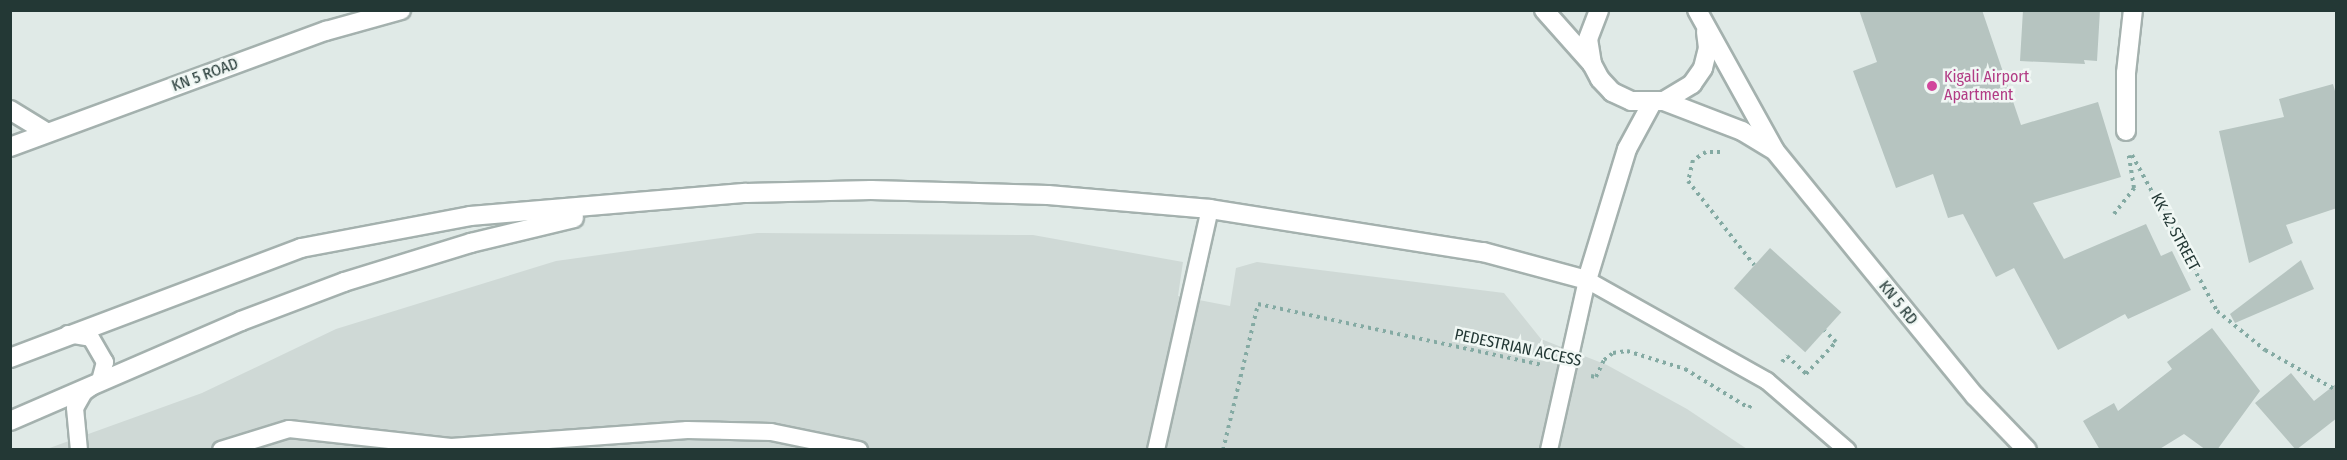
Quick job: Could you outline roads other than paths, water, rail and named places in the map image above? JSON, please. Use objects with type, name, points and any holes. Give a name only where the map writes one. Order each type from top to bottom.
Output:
[{"type":"street","name":"KN 5 ROAD","points":[[10,147],[326,31],[402,10]]},
{"type":"street","name":"KN 5 RD","points":[[1544,10],[1592,64],[1612,92],[1632,101],[1658,102],[1742,130],[1775,151]]},
{"type":"street","points":[[1592,64],[1588,39],[1599,10]]},
{"type":"street","name":"KN 5 RD","points":[[1697,10],[1775,151],[1975,396],[2027,450]]},
{"type":"street","points":[[2126,131],[2126,73],[2133,10]]},
{"type":"street","name":"KN 5 RD","points":[[1658,102],[1692,84],[1703,68],[1708,48],[1706,28]]},
{"type":"street","points":[[10,358],[63,336],[301,248],[470,216],[622,206],[746,193],[871,190],[1048,195],[1210,209],[1483,252],[1587,280],[1627,149],[1658,102]]},
{"type":"street","points":[[10,110],[46,132]]},
{"type":"street","points":[[10,421],[84,392],[241,321],[344,282],[471,243],[622,206]]},
{"type":"lane","points":[[1156,450],[1210,209]]},
{"type":"lane","points":[[1550,450],[1587,280],[1767,381],[1847,450]]},
{"type":"lane","points":[[63,336],[91,338],[103,353],[104,372],[84,392],[74,419],[79,450]]},
{"type":"lane","points":[[220,450],[289,429],[451,447],[687,430],[771,432],[858,450]]},
{"type":"place","name":"Kigali Airport Apartment","points":[[1932,86]]}]
